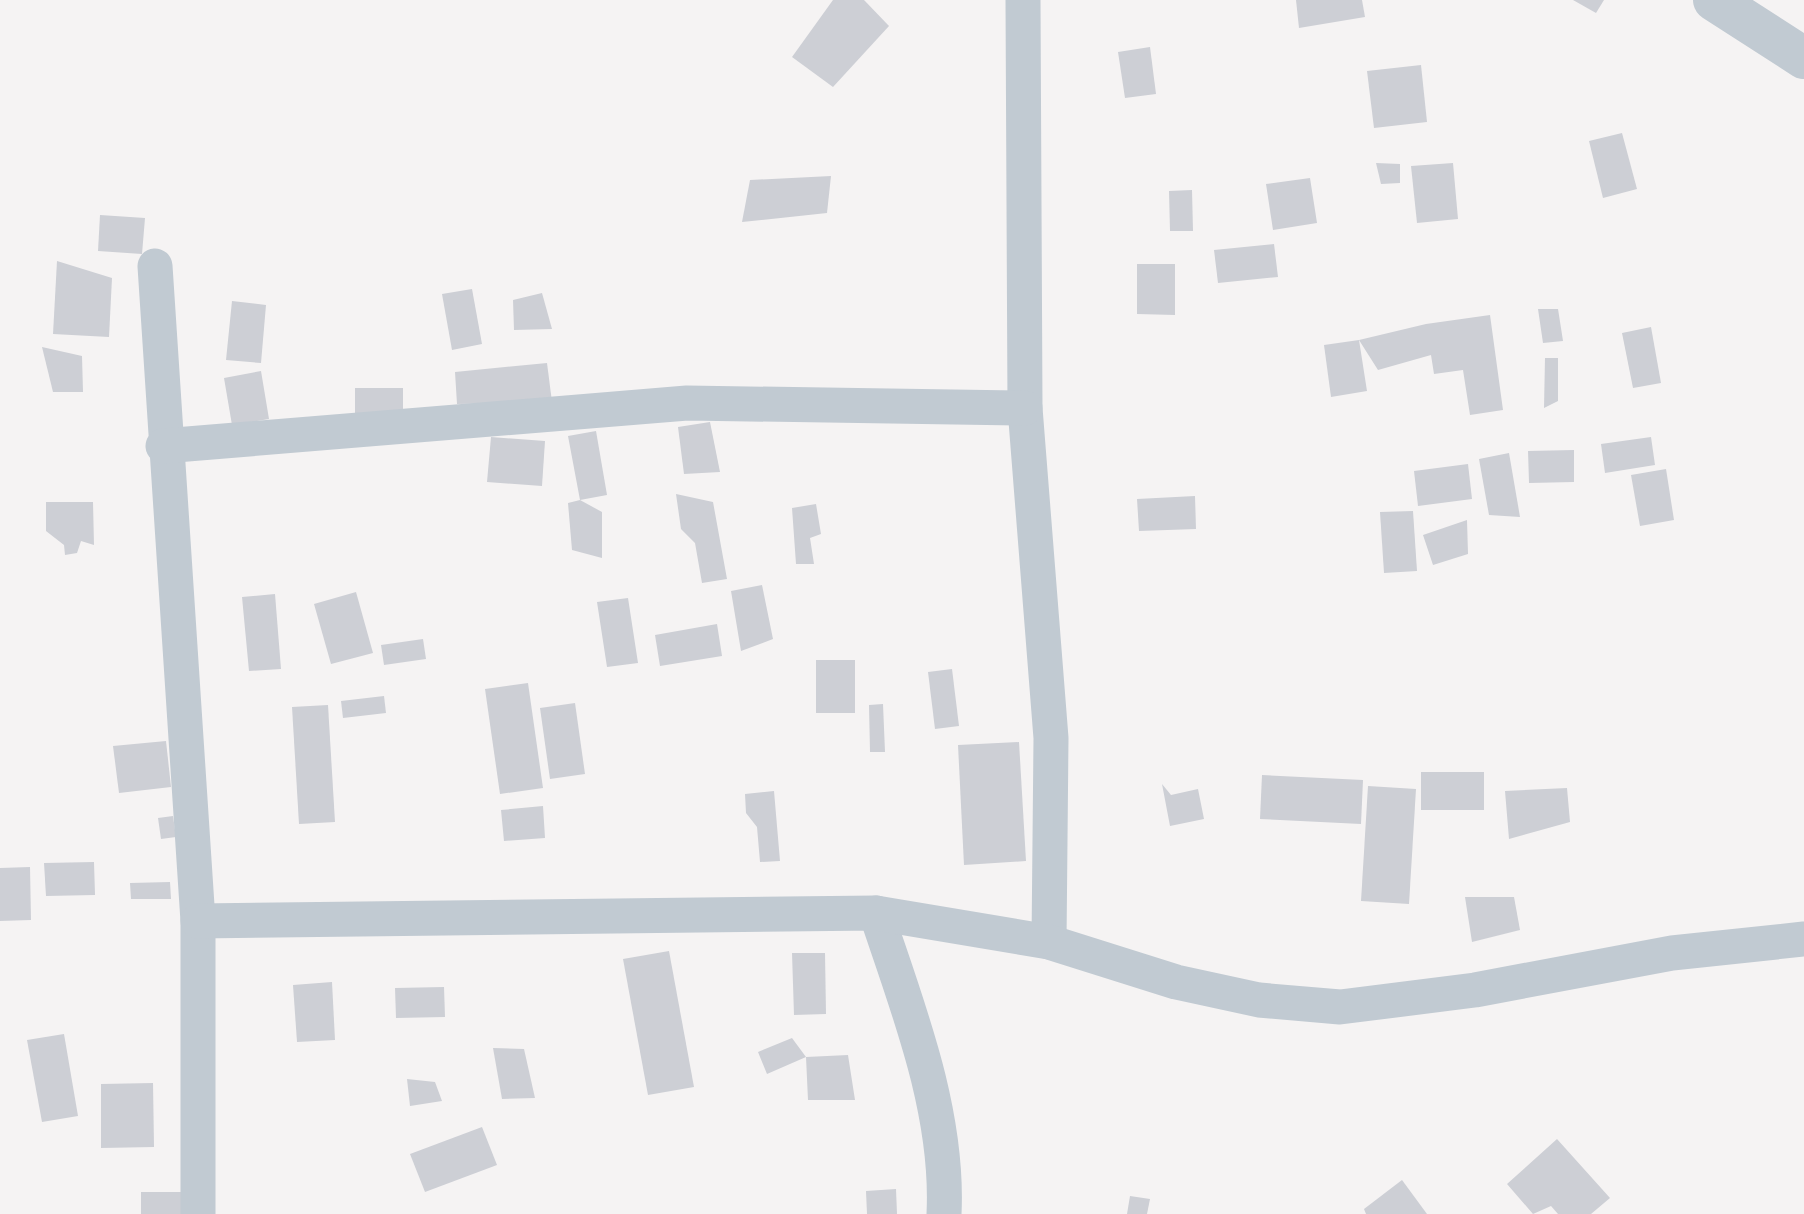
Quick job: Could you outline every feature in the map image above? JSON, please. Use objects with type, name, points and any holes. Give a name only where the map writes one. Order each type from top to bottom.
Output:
[{"type":"street","points":[[1023,0],[1024,408],[1051,738],[1050,942]]},
{"type":"street","points":[[1714,0],[1804,58]]},
{"type":"street","points":[[155,266],[163,446],[198,921],[198,1214]]},
{"type":"street","points":[[163,446],[688,404],[1024,408]]},
{"type":"street","points":[[198,921],[876,913],[1050,942],[1192,986],[1259,1000],[1340,1007],[1476,990],[1672,954],[1804,939]]},
{"type":"street","points":[[876,913],[912,1020],[936,1114],[944,1214]]},
{"type":"building","points":[[833,0],[864,0],[889,26],[833,87],[792,57]]},
{"type":"building","points":[[1296,0],[1362,0],[1365,17],[1299,28]]},
{"type":"building","points":[[1573,0],[1604,0],[1596,13]]},
{"type":"building","points":[[1150,47],[1156,94],[1125,98],[1118,52]]},
{"type":"building","points":[[1421,65],[1427,122],[1374,128],[1367,71]]},
{"type":"building","points":[[1622,133],[1637,189],[1603,198],[1589,141]]},
{"type":"building","points":[[1376,163],[1400,164],[1400,183],[1381,184]]},
{"type":"building","points":[[1453,163],[1458,219],[1417,223],[1411,166]]},
{"type":"building","points":[[831,176],[827,213],[742,222],[750,180]]},
{"type":"building","points":[[1310,178],[1317,223],[1273,230],[1266,184]]},
{"type":"building","points":[[1192,190],[1193,231],[1170,231],[1169,191]]},
{"type":"building","points":[[100,215],[145,218],[142,254],[98,251]]},
{"type":"building","points":[[1274,244],[1278,277],[1218,283],[1214,250]]},
{"type":"building","points":[[57,261],[112,278],[109,337],[53,334]]},
{"type":"building","points":[[1137,264],[1175,264],[1175,315],[1137,314]]},
{"type":"building","points":[[472,289],[482,344],[452,350],[442,294]]},
{"type":"building","points":[[542,293],[552,329],[514,330],[513,300]]},
{"type":"building","points":[[232,301],[266,305],[261,363],[226,360]]},
{"type":"building","points":[[1538,309],[1558,309],[1563,341],[1543,343]]},
{"type":"building","points":[[1490,315],[1503,410],[1470,415],[1463,370],[1434,374],[1431,355],[1378,370],[1359,340],[1426,324]]},
{"type":"building","points":[[1651,327],[1661,383],[1633,388],[1622,333]]},
{"type":"building","points":[[1359,340],[1367,391],[1331,397],[1324,345]]},
{"type":"building","points":[[42,347],[82,356],[83,392],[53,392]]},
{"type":"building","points":[[1545,358],[1558,358],[1558,401],[1544,408]]},
{"type":"building","points":[[547,363],[552,402],[457,404],[455,372]]},
{"type":"building","points":[[261,371],[269,419],[232,425],[224,378]]},
{"type":"building","points":[[355,388],[403,388],[403,421],[355,420]]},
{"type":"building","points":[[710,422],[720,472],[684,474],[678,427]]},
{"type":"building","points":[[596,431],[607,495],[580,500],[568,436]]},
{"type":"building","points":[[491,437],[545,441],[542,486],[487,482]]},
{"type":"building","points":[[1651,437],[1655,465],[1605,473],[1601,444]]},
{"type":"building","points":[[1574,450],[1574,482],[1529,483],[1528,451]]},
{"type":"building","points":[[1509,453],[1520,517],[1489,515],[1479,459]]},
{"type":"building","points":[[1468,464],[1472,499],[1418,506],[1414,471]]},
{"type":"building","points":[[1666,469],[1674,520],[1640,526],[1631,475]]},
{"type":"building","points":[[676,494],[713,502],[727,579],[702,583],[695,543],[681,529]]},
{"type":"building","points":[[1195,496],[1196,529],[1139,531],[1137,499]]},
{"type":"building","points":[[580,500],[602,512],[602,558],[572,550],[568,503]]},
{"type":"building","points":[[46,502],[93,502],[94,545],[81,541],[77,553],[65,555],[64,545],[46,531]]},
{"type":"building","points":[[816,504],[821,534],[810,538],[814,564],[796,564],[792,508]]},
{"type":"building","points":[[1413,511],[1417,571],[1384,573],[1380,512]]},
{"type":"building","points":[[1467,520],[1468,554],[1433,565],[1423,535]]},
{"type":"building","points":[[762,585],[773,639],[741,651],[731,591]]},
{"type":"building","points":[[356,592],[373,653],[331,664],[314,604]]},
{"type":"building","points":[[275,594],[281,669],[249,671],[242,597]]},
{"type":"building","points":[[628,598],[638,663],[607,667],[597,602]]},
{"type":"building","points":[[717,624],[722,656],[660,666],[655,635]]},
{"type":"building","points":[[423,639],[426,659],[384,665],[381,645]]},
{"type":"building","points":[[816,660],[855,660],[855,713],[816,713]]},
{"type":"building","points":[[952,669],[959,726],[935,729],[928,672]]},
{"type":"building","points":[[528,683],[543,788],[500,794],[485,689]]},
{"type":"building","points":[[384,696],[386,713],[343,718],[341,701]]},
{"type":"building","points":[[575,703],[585,774],[550,779],[540,708]]},
{"type":"building","points":[[883,704],[885,752],[870,752],[869,705]]},
{"type":"building","points":[[328,705],[335,822],[299,824],[292,707]]},
{"type":"building","points":[[166,741],[171,787],[119,793],[113,746]]},
{"type":"building","points":[[1019,742],[1026,861],[964,865],[958,745]]},
{"type":"building","points":[[1421,772],[1484,772],[1484,810],[1421,810]]},
{"type":"building","points":[[1262,775],[1363,780],[1361,824],[1260,819]]},
{"type":"building","points":[[1162,784],[1171,795],[1198,789],[1204,819],[1170,826]]},
{"type":"building","points":[[1368,786],[1416,789],[1409,904],[1361,901]]},
{"type":"building","points":[[1567,788],[1570,822],[1509,839],[1505,791]]},
{"type":"building","points":[[774,791],[780,861],[760,862],[757,827],[746,813],[745,794]]},
{"type":"building","points":[[543,806],[545,838],[504,841],[501,810]]},
{"type":"building","points":[[173,816],[176,837],[161,839],[158,818]]},
{"type":"building","points":[[94,862],[95,895],[46,896],[44,863]]},
{"type":"building","points":[[30,867],[31,920],[0,921],[0,868]]},
{"type":"building","points":[[170,882],[171,899],[131,899],[130,883]]},
{"type":"building","points":[[1465,897],[1514,897],[1520,930],[1472,942]]},
{"type":"building","points":[[669,951],[694,1087],[648,1095],[623,959]]},
{"type":"building","points":[[792,953],[825,953],[826,1014],[794,1015]]},
{"type":"building","points":[[332,982],[335,1040],[297,1042],[293,985]]},
{"type":"building","points":[[444,987],[445,1017],[396,1018],[395,988]]},
{"type":"building","points":[[64,1034],[78,1116],[42,1122],[27,1040]]},
{"type":"building","points":[[792,1038],[806,1057],[767,1074],[758,1052]]},
{"type":"building","points":[[493,1048],[524,1049],[535,1098],[502,1099]]},
{"type":"building","points":[[848,1055],[855,1100],[808,1100],[806,1057]]},
{"type":"building","points":[[407,1079],[435,1082],[442,1101],[410,1106]]},
{"type":"building","points":[[153,1083],[154,1147],[101,1148],[101,1084]]},
{"type":"building","points":[[482,1127],[497,1165],[425,1192],[410,1154]]},
{"type":"building","points":[[1557,1139],[1610,1198],[1591,1214],[1558,1214],[1551,1206],[1533,1214],[1507,1184]]},
{"type":"building","points":[[1402,1180],[1427,1214],[1366,1214],[1364,1209]]},
{"type":"building","points":[[896,1189],[897,1214],[867,1214],[866,1191]]},
{"type":"building","points":[[141,1192],[184,1192],[184,1214],[141,1214]]},
{"type":"building","points":[[1130,1196],[1150,1199],[1147,1214],[1127,1214]]}]
